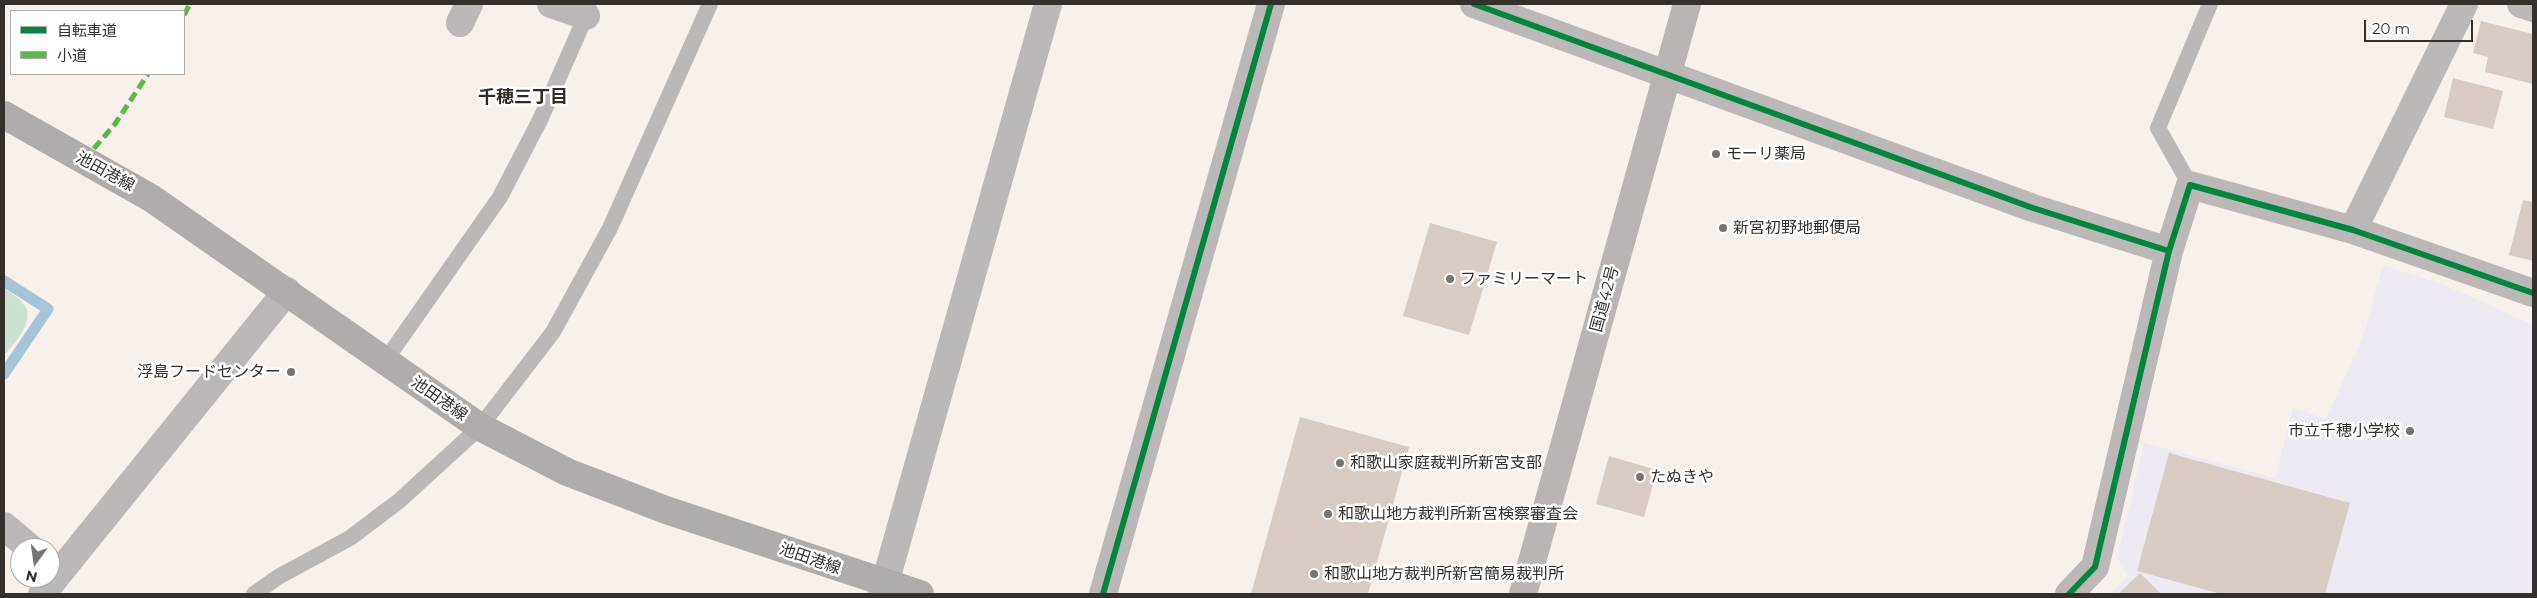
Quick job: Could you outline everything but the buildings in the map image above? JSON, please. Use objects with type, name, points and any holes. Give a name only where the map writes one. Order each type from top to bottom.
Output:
[{"type":"highway","name":"国道42号","points":[[1523,594],[1687,4]]},
{"type":"main road","name":"池田港線","points":[[4,115],[151,198],[480,427],[567,472],[666,510],[883,589],[920,594]]},
{"type":"street","points":[[551,4],[589,10]]},
{"type":"street","points":[[883,589],[1048,4]]},
{"type":"street","points":[[1103,594],[1271,4]]},
{"type":"street","points":[[1474,4],[2032,208],[2169,251]]},
{"type":"street","points":[[2353,230],[2464,4]]},
{"type":"street","points":[[2521,4],[2533,8]]},
{"type":"street","points":[[2069,594],[2095,567],[2169,251],[2190,185],[2353,230],[2533,293]]},
{"type":"street","points":[[60,561],[287,291]]},
{"type":"street","points":[[4,526],[18,538]]},
{"type":"lane","points":[[254,594],[278,577],[350,538],[399,501],[480,427],[553,332],[610,228],[710,4]]},
{"type":"lane","points":[[2190,185],[2158,128],[2210,4]]},
{"type":"lane","points":[[385,361],[500,197],[540,120],[589,10]]},
{"type":"shaded area","name":"市立千穂小学校","points":[[2383,265],[2445,285],[2533,325],[2533,594],[2110,594],[2128,577],[2117,558],[2144,443],[2275,478],[2293,408],[2326,419],[2363,337]]},
{"type":"green space","points":[[4,288],[23,303],[27,310],[27,317],[26,324],[18,338],[4,356]]},
{"type":"waterway","points":[[4,281],[48,309],[4,374]]},
{"type":"marked path","points":[[185,13],[190,4]]},
{"type":"marked path","points":[[84,160],[115,124],[147,75]]},
{"type":"cycle path","points":[[1103,594],[1271,4]]},
{"type":"cycle path","points":[[1474,4],[2033,208],[2169,251]]},
{"type":"cycle path","points":[[2069,594],[2095,567],[2169,251],[2190,185],[2353,230],[2533,293]]},
{"type":"place","name":"モーリ薬局","points":[[1716,154]]},
{"type":"place","name":"新宮初野地郵便局","points":[[1723,228]]},
{"type":"place","name":"ファミリーマート","points":[[1450,279]]},
{"type":"place","name":"浮島フードセンター","points":[[291,372]]},
{"type":"place","name":"市立千穂小学校","points":[[2410,431]]},
{"type":"place","name":"和歌山家庭裁判所新宮支部","points":[[1340,463]]},
{"type":"place","name":"たぬきや","points":[[1640,477]]},
{"type":"place","name":"和歌山地方裁判所新宮検察審査会","points":[[1328,514]]},
{"type":"place","name":"和歌山地方裁判所新宮簡易裁判所","points":[[1314,574]]},
{"type":"district","name":"千穂三丁目","points":[[523,98]]}]
